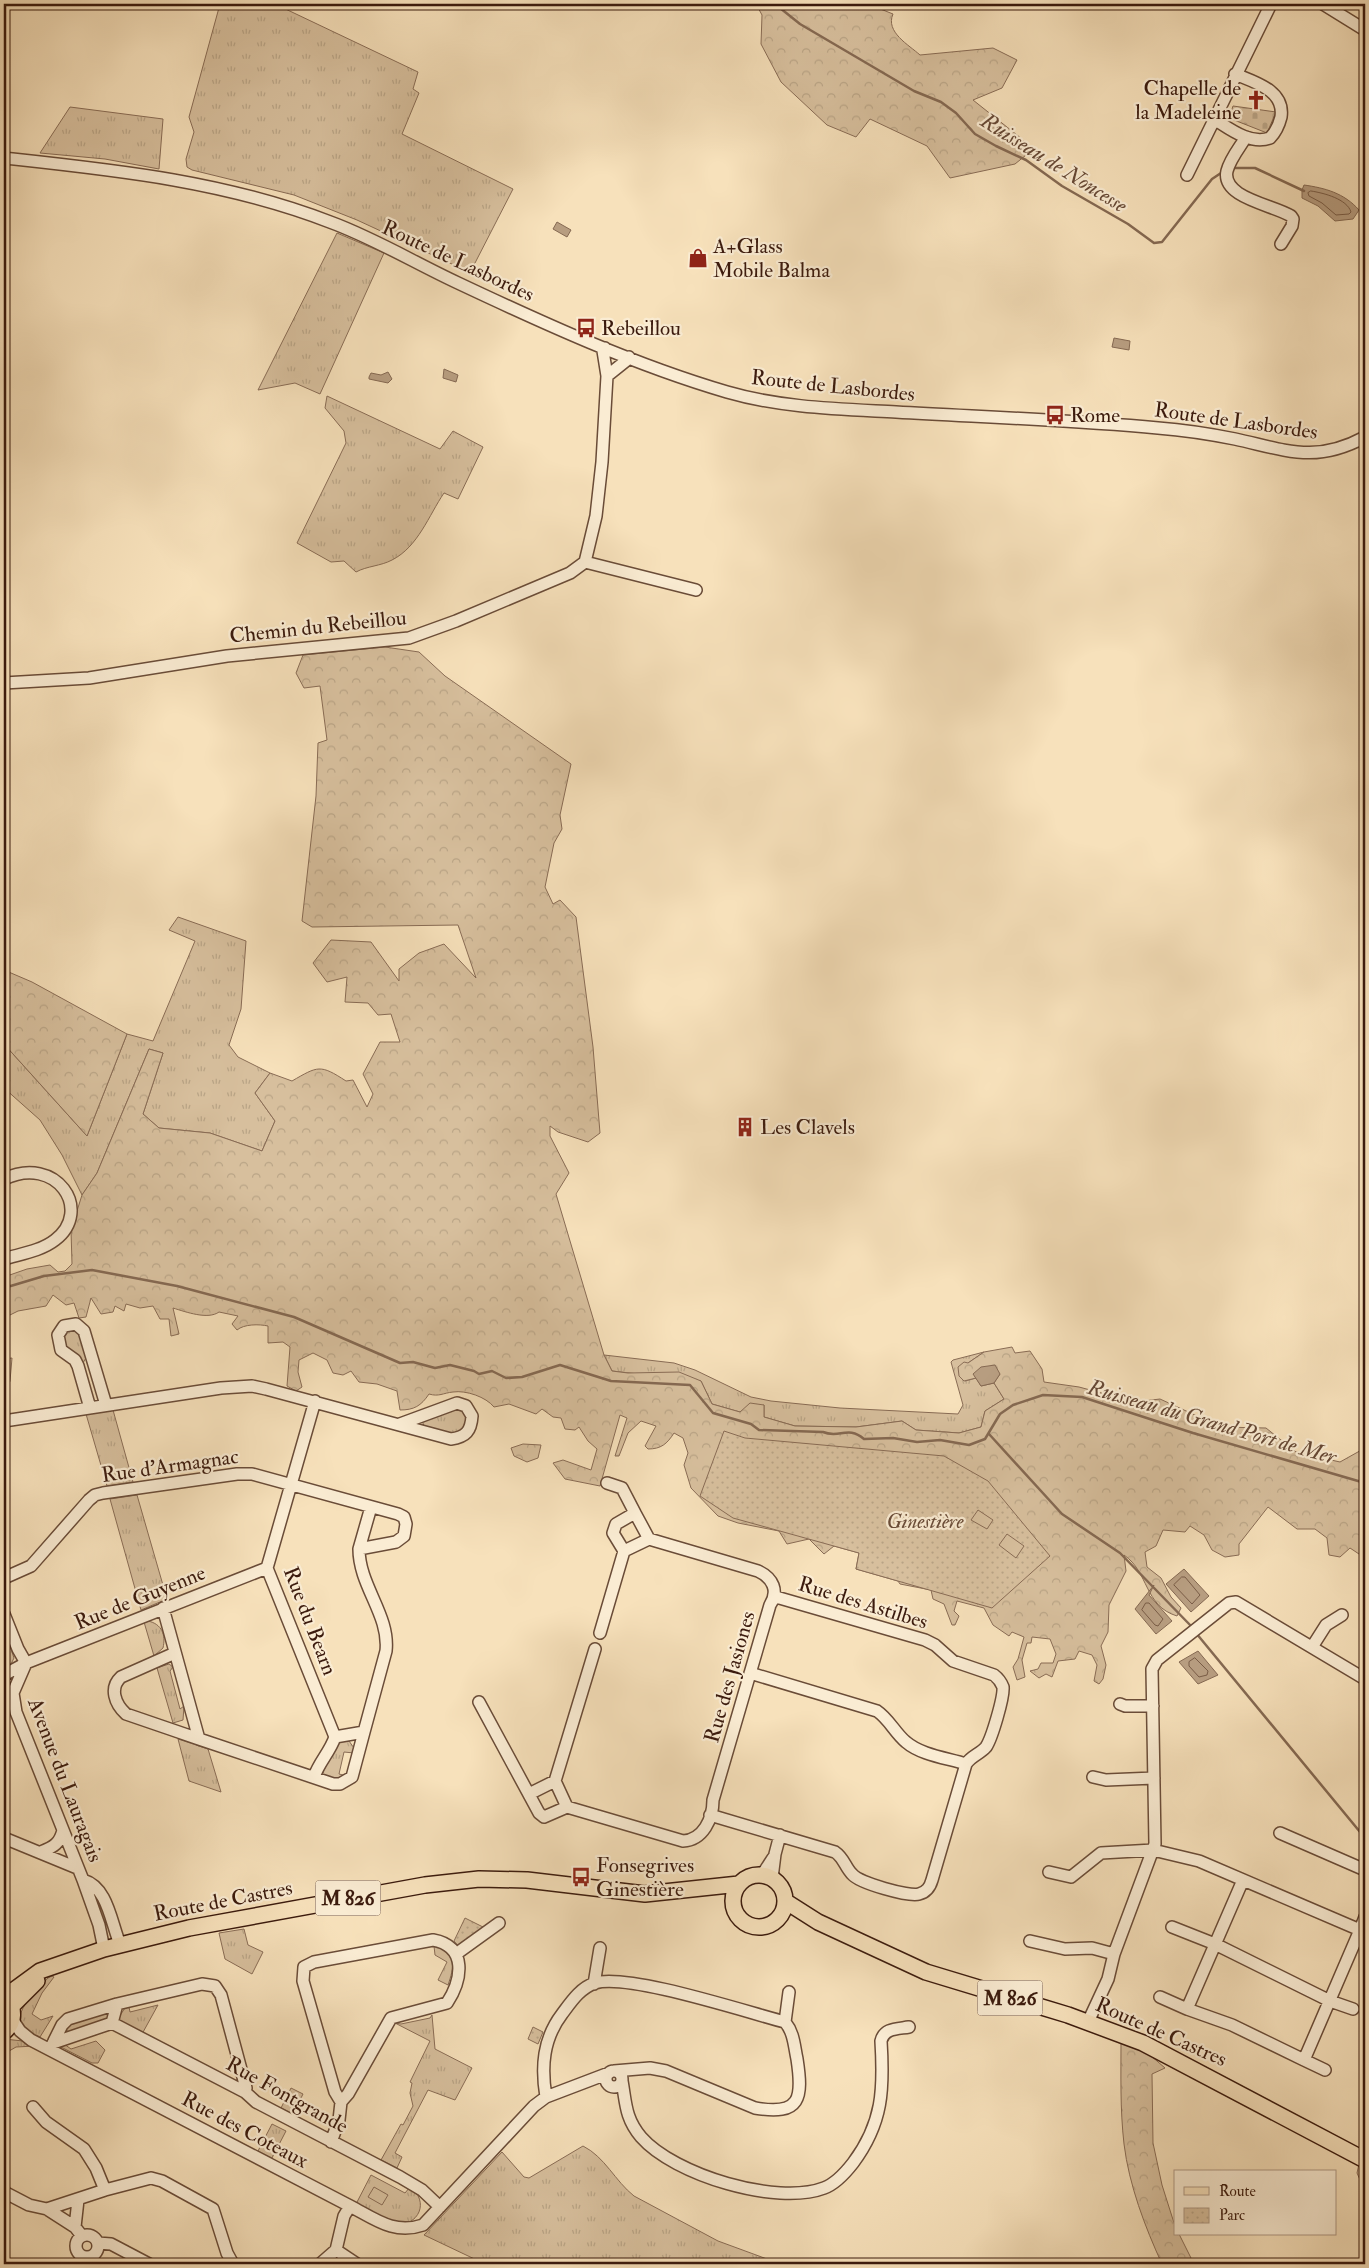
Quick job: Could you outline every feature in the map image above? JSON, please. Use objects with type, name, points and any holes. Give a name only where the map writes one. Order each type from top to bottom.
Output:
[{"type":"main road","name":"M 826","points":[[739,1884],[746,1878],[767,1876],[782,1888],[785,1901]]},
{"type":"main road","name":"Route de Castres","points":[[6,2013],[49,1968],[104,1948],[189,1928],[386,1891],[454,1881],[527,1880],[645,1894],[739,1884]]},
{"type":"main road","points":[[733,1903],[735,1890],[739,1884]]},
{"type":"main road","name":"Route de Castres","points":[[705,1888],[723,1893],[733,1903]]},
{"type":"main road","name":"Route de Castres","points":[[785,1901],[818,1922],[926,1972],[1088,2022],[1151,2047],[1365,2160]]},
{"type":"main road","points":[[780,1917],[785,1901]]},
{"type":"main road","name":"M 826","points":[[733,1903],[740,1919],[747,1924],[765,1926],[780,1917]]},
{"type":"main road","name":"Route de Castres","points":[[780,1917],[795,1916],[818,1922]]},
{"type":"street","points":[[1187,175],[1271,4]]},
{"type":"street","points":[[1323,4],[1365,30]]},
{"type":"street","points":[[1214,119],[1246,137],[1260,140],[1270,138],[1279,124],[1281,107],[1277,98],[1269,90],[1235,74]]},
{"type":"street","points":[[1246,137],[1229,167],[1228,181],[1230,187],[1239,195],[1291,216],[1293,219],[1292,226],[1281,244]]},
{"type":"street","name":"Route de Lasbordes","points":[[4,158],[134,172],[230,192],[311,215],[354,232],[460,284],[605,348],[726,392],[793,405],[1160,428],[1218,436],[1300,453],[1332,451],[1365,437]]},
{"type":"street","points":[[605,348],[603,351],[606,376],[600,486],[589,550],[585,562],[696,590]]},
{"type":"street","points":[[606,376],[629,357]]},
{"type":"street","name":"Chemin du Rebeillou","points":[[4,683],[89,678],[236,655],[409,638],[456,621],[570,573],[585,562]]},
{"type":"street","points":[[4,1179],[23,1172],[48,1175],[61,1184],[70,1201],[70,1210],[65,1230],[53,1242],[44,1247],[4,1259]]},
{"type":"street","points":[[90,1408],[76,1360],[64,1354],[61,1350],[58,1335],[64,1326],[76,1324],[84,1331],[106,1405]]},
{"type":"street","points":[[4,1421],[239,1387],[266,1389],[315,1401],[451,1439],[458,1438],[468,1432],[472,1416],[466,1406],[457,1403],[398,1424]]},
{"type":"street","name":"Rue du Bearn","points":[[315,1401],[267,1568],[335,1738]]},
{"type":"street","name":"Rue d'Armagnac","points":[[4,1578],[31,1566],[95,1495],[238,1474],[252,1474],[404,1517],[406,1524],[404,1536],[396,1542],[359,1549]]},
{"type":"street","points":[[607,1483],[622,1488],[649,1539],[624,1550]]},
{"type":"street","points":[[175,1654],[121,1677],[116,1682],[113,1688],[115,1698],[126,1714],[333,1784],[340,1784],[352,1777],[386,1652],[388,1638],[385,1626],[362,1571],[359,1549],[371,1507]]},
{"type":"street","points":[[600,1633],[624,1550],[613,1533],[616,1524],[635,1513]]},
{"type":"street","name":"Rue des Jasiones","points":[[567,1807],[674,1839],[690,1841],[697,1839],[701,1834],[710,1814],[770,1605],[776,1597],[770,1578],[758,1571],[649,1539]]},
{"type":"street","name":"Rue de Guyenne","points":[[4,1675],[26,1663],[267,1568]]},
{"type":"street","name":"Rue des Astilbes","points":[[776,1597],[925,1640],[935,1645],[953,1661],[994,1675],[999,1679],[1003,1689],[990,1738],[985,1748],[971,1756],[966,1764]]},
{"type":"street","points":[[1088,2022],[1108,1979],[1114,1954],[1155,1844],[1152,1669],[1157,1660],[1229,1603],[1236,1602],[1365,1679]]},
{"type":"street","points":[[163,1608],[199,1739]]},
{"type":"street","points":[[4,1614],[18,1649],[26,1663],[13,1693],[4,1683]]},
{"type":"street","points":[[1312,1647],[1326,1626],[1342,1615]]},
{"type":"street","points":[[479,1702],[539,1813],[544,1817],[567,1807],[555,1781],[595,1649]]},
{"type":"street","points":[[710,1814],[835,1852],[841,1856],[852,1874],[860,1880],[911,1895],[921,1894],[929,1888],[932,1880],[966,1764],[915,1748],[905,1742],[885,1716],[876,1711],[750,1673]]},
{"type":"street","name":"Avenue du Lauragais","points":[[13,1693],[16,1712],[83,1880],[99,1925],[104,1948]]},
{"type":"street","points":[[1120,1704],[1125,1706],[1153,1706]]},
{"type":"street","points":[[314,1777],[318,1766],[331,1748],[335,1738],[364,1732]]},
{"type":"street","points":[[1093,1777],[1106,1780],[1154,1778]]},
{"type":"street","points":[[529,1794],[555,1781]]},
{"type":"street","points":[[41,1852],[54,1847],[61,1839],[63,1830]]},
{"type":"street","points":[[1280,1833],[1365,1870]]},
{"type":"street","points":[[767,1876],[780,1836]]},
{"type":"street","points":[[4,1838],[78,1868]]},
{"type":"street","points":[[1049,1872],[1071,1877],[1101,1853],[1153,1850],[1194,1860],[1363,1931]]},
{"type":"street","name":"Avenue du Lauragais","points":[[83,1880],[99,1889],[120,1944]]},
{"type":"street","points":[[1187,2009],[1243,1880]]},
{"type":"street","points":[[1304,2060],[1363,1931],[1365,1917]]},
{"type":"street","points":[[456,1954],[499,1923]]},
{"type":"street","points":[[1172,1927],[1215,1944],[1330,2001],[1353,2009]]},
{"type":"street","points":[[331,2142],[339,2120],[341,2102],[348,2094],[391,2018],[447,2003],[459,1972],[460,1964],[451,1947],[433,1940],[314,1962],[304,1967],[303,1981],[335,2092],[341,2102]]},
{"type":"street","points":[[1030,1941],[1065,1949],[1092,1948],[1114,1954]]},
{"type":"street","points":[[594,1984],[600,1948]]},
{"type":"street","points":[[785,2022],[657,1988],[616,1981],[594,1984],[579,1992],[570,2002],[556,2021],[550,2034],[545,2048],[546,2097],[589,2081],[614,2078],[650,2068],[666,2071],[755,2108],[780,2111],[796,2100],[800,2092],[793,2037],[785,2022],[789,1992]]},
{"type":"street","points":[[52,2045],[65,2021],[117,2004],[202,1984],[210,1984],[219,1989],[246,2088],[245,2092]]},
{"type":"street","points":[[1160,1996],[1187,2009],[1232,2025],[1325,2070]]},
{"type":"street","points":[[52,2045],[112,2023],[117,2004]]},
{"type":"street","name":"Rue des Coteaux","points":[[6,2013],[20,2031],[31,2040],[52,2045],[350,2206],[394,2228],[403,2230],[423,2225],[534,2106],[546,2097]]},
{"type":"street","name":"Rue Fontgrande","points":[[112,2023],[245,2092],[256,2102],[422,2190],[440,2208]]},
{"type":"street","points":[[614,2078],[628,2117],[640,2136],[649,2145],[672,2161],[702,2176],[749,2189],[793,2193],[825,2188],[848,2169],[862,2149],[873,2128],[880,2109],[883,2090],[881,2041],[883,2034],[888,2030],[909,2026]]},
{"type":"street","points":[[33,2107],[46,2122],[84,2149],[96,2168],[105,2190]]},
{"type":"street","points":[[4,2192],[29,2206],[48,2209],[144,2179],[156,2179],[206,2204],[213,2210],[227,2253],[233,2264]]},
{"type":"street","points":[[48,2209],[78,2231],[93,2236],[98,2243],[97,2250],[92,2256],[80,2256],[75,2245],[78,2231],[78,2200]]},
{"type":"street","points":[[320,2264],[336,2250],[344,2216],[350,2206]]},
{"type":"street","points":[[98,2243],[111,2244],[149,2264]]},
{"type":"street","points":[[336,2250],[357,2264]]},
{"type":"green space","points":[[220,4],[275,4],[418,72],[413,89],[419,93],[402,134],[513,189],[475,263],[467,271],[357,220],[294,195],[192,170],[187,167],[186,159],[194,132],[189,117]]},
{"type":"green space","points":[[756,4],[868,4],[893,14],[891,21],[895,32],[899,38],[920,55],[993,48],[1017,60],[1002,88],[973,100],[1022,139],[1031,151],[1015,164],[950,178],[927,146],[870,119],[856,137],[827,125],[781,82],[761,44],[762,15]]},
{"type":"green space","points":[[1233,106],[1276,112],[1267,133],[1229,118]]},
{"type":"green space","points":[[70,107],[163,119],[159,169],[105,159],[40,153]]},
{"type":"green space","points":[[337,233],[384,253],[320,394],[295,383],[258,390]]},
{"type":"green space","points":[[327,396],[440,449],[453,431],[483,447],[458,499],[444,493],[422,530],[409,547],[388,562],[356,572],[344,561],[331,562],[297,543],[346,443],[344,431],[325,408]]},
{"type":"green space","points":[[385,647],[419,652],[445,676],[571,764],[560,815],[562,829],[554,843],[545,887],[553,904],[560,900],[576,917],[593,1047],[600,1133],[588,1142],[558,1132],[550,1126],[550,1136],[569,1173],[556,1194],[604,1355],[612,1371],[628,1373],[679,1372],[701,1381],[712,1404],[740,1412],[750,1403],[764,1405],[764,1417],[795,1426],[856,1427],[902,1421],[916,1430],[959,1433],[981,1427],[985,1411],[1004,1399],[994,1383],[1000,1374],[974,1374],[976,1378],[964,1381],[959,1376],[958,1367],[964,1362],[968,1363],[984,1352],[1012,1347],[1015,1353],[1030,1351],[1042,1369],[1044,1382],[1079,1387],[1135,1402],[1160,1399],[1221,1427],[1266,1428],[1296,1452],[1340,1462],[1365,1448],[1365,1558],[1350,1548],[1340,1557],[1329,1555],[1327,1538],[1315,1529],[1297,1529],[1268,1507],[1239,1544],[1239,1555],[1225,1557],[1212,1550],[1204,1535],[1190,1526],[1185,1532],[1163,1530],[1156,1546],[1145,1552],[1147,1567],[1161,1578],[1171,1597],[1181,1608],[1177,1616],[1158,1605],[1138,1570],[1124,1555],[1126,1571],[1109,1605],[1108,1632],[1101,1646],[1106,1665],[1103,1679],[1099,1684],[1094,1681],[1097,1665],[1092,1655],[1079,1651],[1075,1659],[1058,1661],[1052,1677],[1046,1674],[1039,1678],[1030,1671],[1038,1669],[1041,1663],[1053,1663],[1056,1654],[1050,1639],[1032,1637],[1031,1643],[1027,1643],[1022,1660],[1025,1677],[1017,1680],[1013,1667],[1018,1659],[1024,1637],[1012,1632],[1009,1636],[993,1625],[984,1608],[957,1601],[954,1611],[959,1616],[955,1625],[952,1625],[944,1604],[933,1599],[931,1590],[900,1584],[898,1581],[856,1569],[859,1553],[834,1546],[824,1554],[809,1539],[787,1544],[779,1531],[738,1523],[718,1516],[691,1488],[684,1465],[688,1453],[683,1438],[674,1433],[660,1447],[648,1449],[645,1446],[656,1426],[641,1421],[628,1433],[619,1456],[615,1456],[627,1418],[620,1415],[600,1486],[565,1479],[553,1463],[563,1460],[591,1470],[597,1449],[588,1441],[579,1427],[575,1430],[565,1429],[561,1418],[553,1417],[542,1409],[536,1414],[509,1404],[494,1407],[481,1397],[470,1393],[450,1392],[438,1395],[429,1394],[417,1406],[400,1410],[397,1391],[377,1384],[359,1382],[351,1371],[343,1375],[333,1373],[327,1360],[313,1353],[299,1360],[298,1372],[302,1387],[296,1391],[287,1386],[290,1347],[283,1342],[268,1343],[268,1326],[252,1325],[237,1330],[232,1324],[238,1316],[219,1312],[203,1315],[173,1308],[179,1334],[171,1336],[169,1319],[160,1319],[153,1306],[140,1308],[126,1304],[124,1311],[115,1306],[113,1312],[101,1314],[91,1298],[86,1317],[79,1318],[74,1303],[66,1305],[53,1295],[46,1306],[18,1311],[4,1318],[4,1277],[27,1269],[50,1265],[58,1272],[65,1271],[72,1264],[71,1230],[82,1195],[97,1173],[149,1049],[163,1053],[143,1114],[159,1128],[210,1133],[262,1151],[275,1121],[255,1093],[270,1073],[292,1081],[308,1072],[319,1069],[330,1072],[346,1081],[353,1080],[367,1107],[373,1094],[363,1074],[380,1042],[400,1042],[391,1014],[378,1015],[368,1003],[345,1002],[347,977],[327,982],[313,963],[331,940],[371,942],[399,981],[399,969],[419,953],[444,944],[476,978],[458,925],[312,927],[302,921],[316,796],[318,743],[327,740],[320,686],[304,688],[296,673],[303,655]]},
{"type":"green space","points":[[178,917],[246,941],[241,1009],[229,1045],[238,1057],[270,1073],[255,1093],[275,1121],[262,1151],[210,1133],[159,1128],[143,1114],[163,1053],[149,1049],[97,1173],[82,1195],[62,1155],[40,1120],[4,1088],[4,1044],[87,1136],[127,1034],[153,1041],[195,941],[169,930]]},
{"type":"green space","points":[[4,970],[32,982],[127,1034],[87,1136],[4,1044]]},
{"type":"green space","points":[[77,1329],[87,1356],[83,1363],[79,1357],[65,1346],[63,1337],[66,1331]]},
{"type":"green space","points":[[984,1352],[968,1363],[965,1381],[976,1378],[981,1386],[994,1383],[1004,1399],[985,1411],[981,1427],[959,1433],[916,1430],[902,1421],[856,1427],[795,1426],[764,1417],[764,1405],[740,1412],[712,1404],[701,1381],[612,1371],[604,1355],[674,1363],[695,1370],[751,1397],[771,1401],[840,1408],[958,1414],[963,1405],[951,1362]]},
{"type":"green space","points":[[12,1358],[10,1381],[4,1399],[4,1359]]},
{"type":"green space","points":[[456,1407],[465,1414],[468,1425],[458,1435],[425,1428],[422,1421]]},
{"type":"green space","points":[[113,1410],[133,1482],[107,1486],[86,1414]]},
{"type":"green space","name":"Ginestière","points":[[724,1431],[745,1438],[944,1456],[988,1481],[1050,1556],[992,1608],[856,1569],[859,1553],[733,1518],[700,1496]]},
{"type":"green space","points":[[523,1444],[541,1445],[538,1458],[527,1462],[514,1456],[511,1448]]},
{"type":"green space","points":[[137,1495],[167,1599],[141,1610],[110,1499]]},
{"type":"green space","points":[[978,1510],[993,1520],[987,1529],[971,1520]]},
{"type":"green space","points":[[1007,1534],[1024,1546],[1016,1558],[999,1545]]},
{"type":"green space","points":[[148,1621],[160,1627],[164,1639],[163,1648],[154,1656],[144,1622]]},
{"type":"green space","points":[[4,1628],[14,1658],[10,1666],[4,1669]]},
{"type":"green space","points":[[169,1664],[173,1667],[170,1671],[180,1709],[184,1706],[183,1720],[173,1723],[157,1668]]},
{"type":"green space","points":[[178,1739],[208,1749],[221,1792],[189,1781]]},
{"type":"green space","points":[[343,1740],[349,1741],[354,1748],[354,1753],[344,1752],[339,1774],[347,1776],[338,1781],[326,1777],[323,1771],[330,1756]]},
{"type":"green space","points":[[465,1918],[485,1928],[460,1948],[454,1941]]},
{"type":"green space","points":[[244,1929],[248,1945],[263,1952],[252,1974],[225,1959],[219,1933]]},
{"type":"green space","points":[[434,1946],[442,1948],[451,1956],[453,1966],[448,1985],[438,1980],[447,1962],[435,1955]]},
{"type":"green space","points":[[52,1976],[54,1977],[42,1993],[32,2014],[41,2020],[53,2016],[40,2037],[24,2029],[20,2021],[21,2014],[33,1994]]},
{"type":"green space","points":[[158,2005],[142,2034],[117,2020],[125,2008],[129,2007],[130,2012]]},
{"type":"green space","points":[[110,2011],[109,2018],[70,2032],[65,2030],[66,2026]]},
{"type":"green space","points":[[432,2015],[435,2049],[472,2068],[455,2100],[428,2090],[395,2153],[402,2157],[397,2168],[381,2160],[413,2106],[410,2093],[412,2083],[410,2082],[430,2041],[395,2023],[401,2024],[430,2018]]},
{"type":"green space","points":[[533,2027],[543,2032],[538,2044],[528,2039]]},
{"type":"green space","points":[[4,2039],[23,2041],[35,2046],[16,2047],[4,2054]]},
{"type":"green space","points":[[1121,2040],[1150,2055],[1165,2068],[1152,2074],[1153,2143],[1162,2185],[1174,2223],[1174,2236],[1180,2236],[1194,2264],[1162,2264],[1138,2206],[1130,2175],[1124,2144],[1121,2105]]},
{"type":"green space","points":[[96,2041],[105,2050],[98,2063],[92,2063],[61,2047],[64,2044],[71,2049]]},
{"type":"green space","points":[[291,2088],[303,2094],[293,2114],[281,2108]]},
{"type":"green space","points":[[272,2124],[286,2131],[272,2158],[258,2151]]},
{"type":"green space","points":[[583,2146],[598,2156],[634,2196],[718,2241],[767,2259],[774,2264],[485,2264],[424,2235],[502,2152],[524,2177],[529,2178]]},
{"type":"green space","points":[[1359,2164],[1365,2167],[1365,2191],[1357,2173]]},
{"type":"green space","points":[[371,2175],[405,2193],[410,2187],[419,2199],[419,2212],[416,2217],[403,2224],[390,2223],[356,2204]]},
{"type":"green space","points":[[374,2187],[388,2195],[382,2205],[368,2197]]},
{"type":"water","points":[[1304,185],[1341,195],[1359,210],[1353,219],[1335,221],[1318,206],[1302,198]]},
{"type":"water","points":[[557,222],[571,230],[567,237],[553,229]]},
{"type":"water","points":[[1114,338],[1130,341],[1129,350],[1112,347]]},
{"type":"water","points":[[444,369],[458,375],[456,382],[443,378]]},
{"type":"water","points":[[388,372],[392,379],[388,383],[369,379],[371,373],[381,375]]},
{"type":"water","points":[[995,1365],[1000,1374],[994,1383],[981,1386],[973,1374],[981,1367]]},
{"type":"water","points":[[1184,1569],[1209,1596],[1191,1612],[1166,1584]]},
{"type":"water","points":[[1154,1585],[1149,1595],[1172,1621],[1156,1634],[1135,1609]]},
{"type":"water","points":[[1198,1651],[1218,1675],[1198,1684],[1179,1662]]},
{"type":"waterway","name":"Ruisseau de Noncesse","points":[[775,4],[800,24],[914,91],[941,102],[956,113],[975,134],[1026,160],[1062,186],[1128,224],[1154,243],[1162,242],[1212,179],[1224,171]]},
{"type":"waterway","name":"Ruisseau de Noncesse","points":[[1232,168],[1255,168],[1304,191]]},
{"type":"waterway","name":"Ruisseau du Grand Port de Mer","points":[[4,1288],[44,1276],[92,1270],[177,1286],[294,1317],[400,1363],[413,1362],[435,1368],[450,1365],[479,1374],[492,1371],[506,1378],[522,1377],[560,1365],[611,1381],[690,1385],[713,1413],[751,1424],[759,1430],[823,1432],[829,1434],[848,1432],[864,1439],[893,1438],[917,1442],[940,1440],[969,1445],[985,1439],[1000,1414],[1013,1405],[1043,1395],[1082,1397],[1193,1433],[1365,1483]]},
{"type":"waterway","points":[[989,1434],[1062,1514],[1120,1553],[1193,1628]]},
{"type":"waterway","points":[[1196,1633],[1365,1838]]},
{"type":"place","name":"Chapelle de la Madeleine","points":[[1256,100]]},
{"type":"place","name":"A+Glass Mobile Balma","points":[[698,258]]},
{"type":"place","name":"Rebeillou","points":[[586,328]]},
{"type":"place","name":"Rome","points":[[1055,415]]},
{"type":"place","name":"Les Clavels","points":[[745,1127]]},
{"type":"place","name":"Fonsegrives Ginestière","points":[[581,1877]]}]
